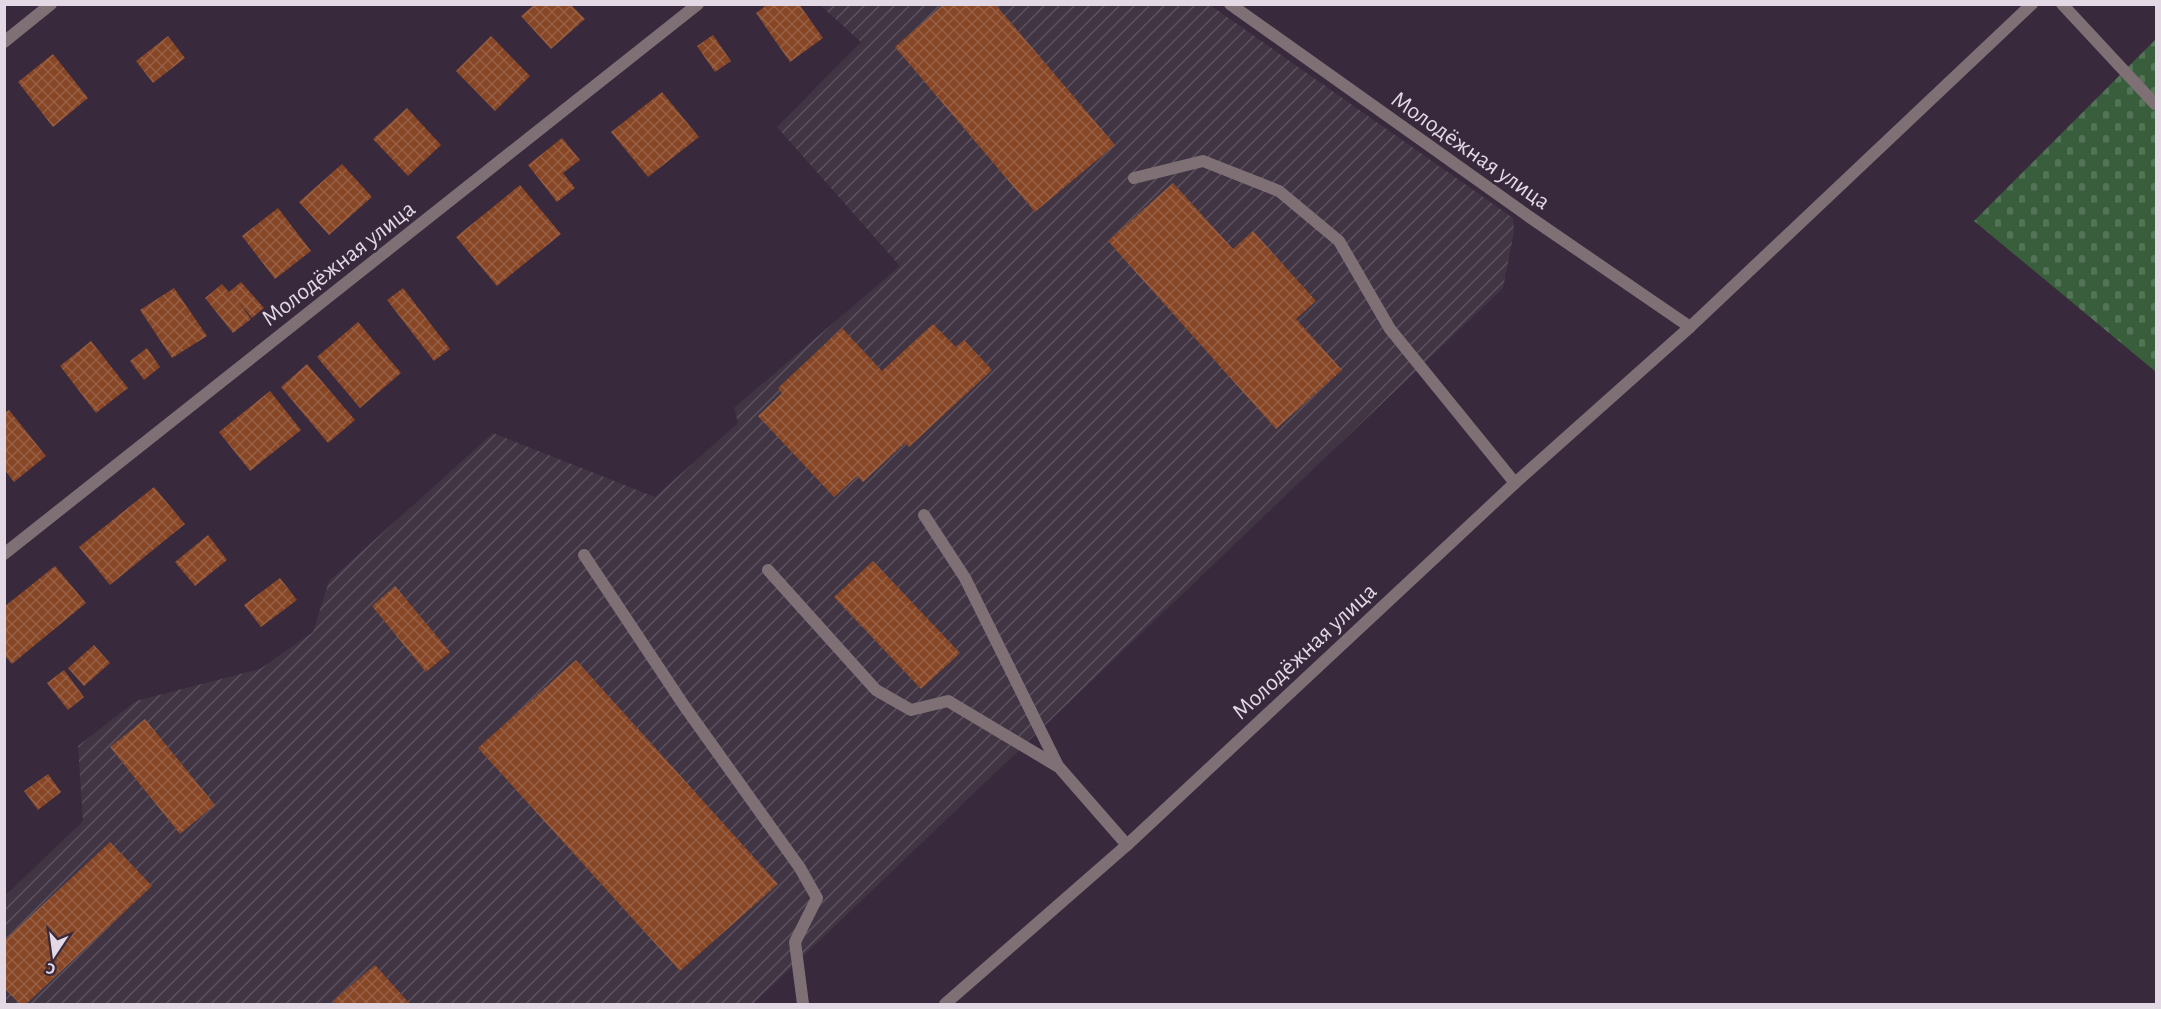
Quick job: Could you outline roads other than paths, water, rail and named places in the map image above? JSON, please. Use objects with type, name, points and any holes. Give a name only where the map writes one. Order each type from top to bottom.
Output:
[{"type":"street","points":[[4,42],[51,4]]},
{"type":"street","name":"Молодёжная улица","points":[[4,554],[698,4]]},
{"type":"street","name":"Молодёжная улица","points":[[1230,4],[1531,218],[1690,327]]},
{"type":"street","name":"Молодёжная улица","points":[[945,1005],[1127,845],[1515,483],[1690,327],[2032,4]]},
{"type":"street","points":[[2062,4],[2155,104]]},
{"type":"street","points":[[1134,178],[1203,161],[1279,191],[1339,241],[1390,329],[1515,483]]},
{"type":"street","points":[[924,515],[965,578],[1058,766],[1127,845]]},
{"type":"street","points":[[584,555],[686,707],[800,868],[817,898],[795,942],[803,1005]]},
{"type":"street","points":[[768,570],[876,690],[911,710],[948,701],[1058,766]]}]
